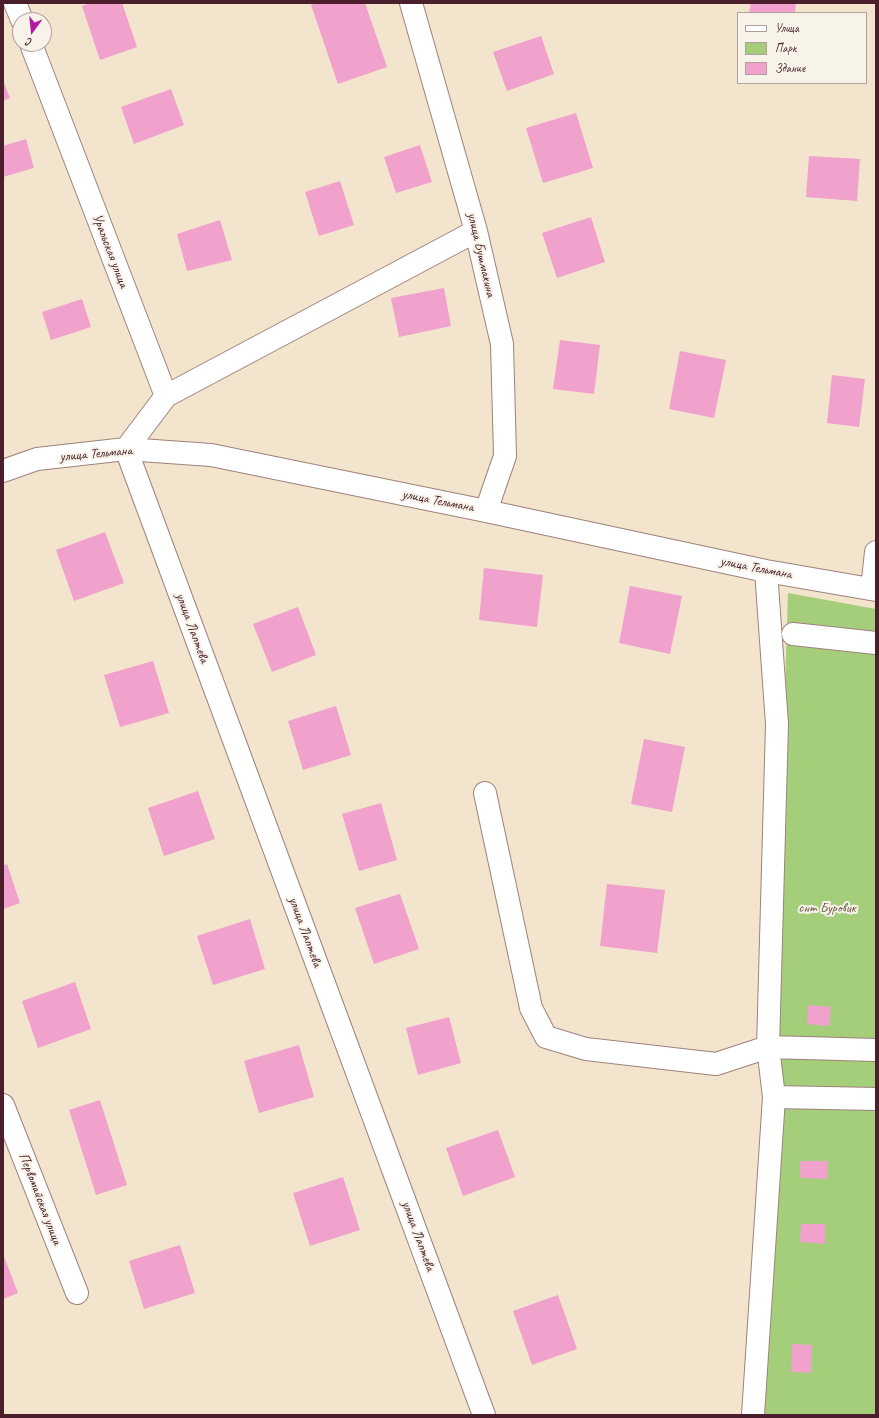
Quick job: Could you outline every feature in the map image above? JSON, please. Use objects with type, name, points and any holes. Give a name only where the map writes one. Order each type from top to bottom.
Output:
[{"type":"street","name":"улица Бушмакина","points":[[414,4],[476,231],[502,344],[505,456],[486,511]]},
{"type":"street","name":"Уральская улица","points":[[34,52],[166,396]]},
{"type":"street","points":[[126,449],[166,396],[476,231]]},
{"type":"street","name":"улица Тельмана","points":[[3,471],[37,459],[126,449],[211,455],[486,511],[766,571],[874,590]]},
{"type":"street","name":"улица Лаптева","points":[[126,449],[484,1415]]},
{"type":"street","points":[[874,590],[876,552]]},
{"type":"street","points":[[753,1415],[774,1097],[768,1047],[777,724],[766,571]]},
{"type":"street","points":[[793,634],[876,643]]},
{"type":"street","points":[[485,793],[531,1008],[546,1037],[586,1049],[716,1064],[768,1047],[876,1050]]},
{"type":"street","points":[[774,1097],[876,1099]]},
{"type":"street","name":"Первомайская улица","points":[[3,1105],[77,1293]]},
{"type":"green space","name":"снт Буровик","points":[[788,593],[876,609],[876,1415],[762,1415]]},
{"type":"building","points":[[90,3],[122,3],[137,47],[100,60],[82,6]]},
{"type":"building","points":[[318,3],[365,3],[387,67],[338,84],[311,5]]},
{"type":"building","points":[[751,3],[796,3],[795,12],[749,12]]},
{"type":"building","points":[[541,36],[554,74],[507,91],[493,52]]},
{"type":"building","points":[[3,80],[10,98],[3,101]]},
{"type":"building","points":[[171,89],[184,125],[134,144],[121,107]]},
{"type":"building","points":[[576,113],[593,168],[543,183],[526,128]]},
{"type":"building","points":[[26,139],[34,168],[3,177],[3,146]]},
{"type":"building","points":[[420,145],[432,182],[396,193],[384,157]]},
{"type":"building","points":[[809,156],[860,159],[857,201],[806,197]]},
{"type":"building","points":[[340,181],[354,225],[319,236],[305,192]]},
{"type":"building","points":[[591,217],[605,262],[557,278],[542,233]]},
{"type":"building","points":[[220,220],[232,260],[187,271],[177,234]]},
{"type":"building","points":[[444,288],[451,326],[399,337],[391,298]]},
{"type":"building","points":[[82,299],[91,327],[51,340],[42,312]]},
{"type":"building","points":[[560,340],[600,345],[594,394],[553,389]]},
{"type":"building","points":[[680,351],[726,360],[714,418],[669,409]]},
{"type":"building","points":[[832,375],[865,379],[859,427],[827,423]]},
{"type":"building","points":[[105,532],[124,583],[74,601],[56,550]]},
{"type":"building","points":[[484,568],[543,575],[537,627],[479,620]]},
{"type":"building","points":[[630,586],[682,596],[670,654],[619,643]]},
{"type":"building","points":[[298,607],[316,655],[272,672],[253,624]]},
{"type":"building","points":[[153,661],[169,713],[120,727],[104,675]]},
{"type":"building","points":[[336,706],[351,755],[303,770],[288,721]]},
{"type":"building","points":[[644,739],[685,747],[672,812],[631,804]]},
{"type":"building","points":[[198,791],[215,839],[164,856],[148,808]]},
{"type":"building","points":[[381,803],[397,860],[359,871],[342,814]]},
{"type":"building","points":[[7,864],[20,903],[3,909],[3,866]]},
{"type":"building","points":[[607,884],[665,890],[657,953],[600,946]]},
{"type":"building","points":[[400,894],[419,949],[374,964],[355,908]]},
{"type":"building","points":[[250,919],[265,969],[213,985],[197,936]]},
{"type":"building","points":[[75,982],[91,1029],[38,1048],[22,1001]]},
{"type":"building","points":[[808,1005],[831,1007],[829,1026],[807,1024]]},
{"type":"building","points":[[449,1017],[461,1063],[418,1075],[406,1028]]},
{"type":"building","points":[[299,1045],[314,1097],[259,1113],[244,1061]]},
{"type":"building","points":[[100,1100],[127,1185],[96,1195],[69,1110]]},
{"type":"building","points":[[498,1130],[515,1177],[463,1196],[446,1148]]},
{"type":"building","points":[[800,1161],[828,1161],[827,1179],[800,1178]]},
{"type":"building","points":[[343,1177],[360,1230],[310,1246],[293,1193]]},
{"type":"building","points":[[801,1224],[825,1224],[825,1244],[800,1242]]},
{"type":"building","points":[[180,1245],[195,1293],[144,1309],[129,1261]]},
{"type":"building","points":[[3,1254],[18,1293],[3,1299]]},
{"type":"building","points":[[558,1295],[577,1349],[532,1365],[513,1311]]},
{"type":"building","points":[[792,1344],[812,1345],[811,1373],[791,1372]]}]
